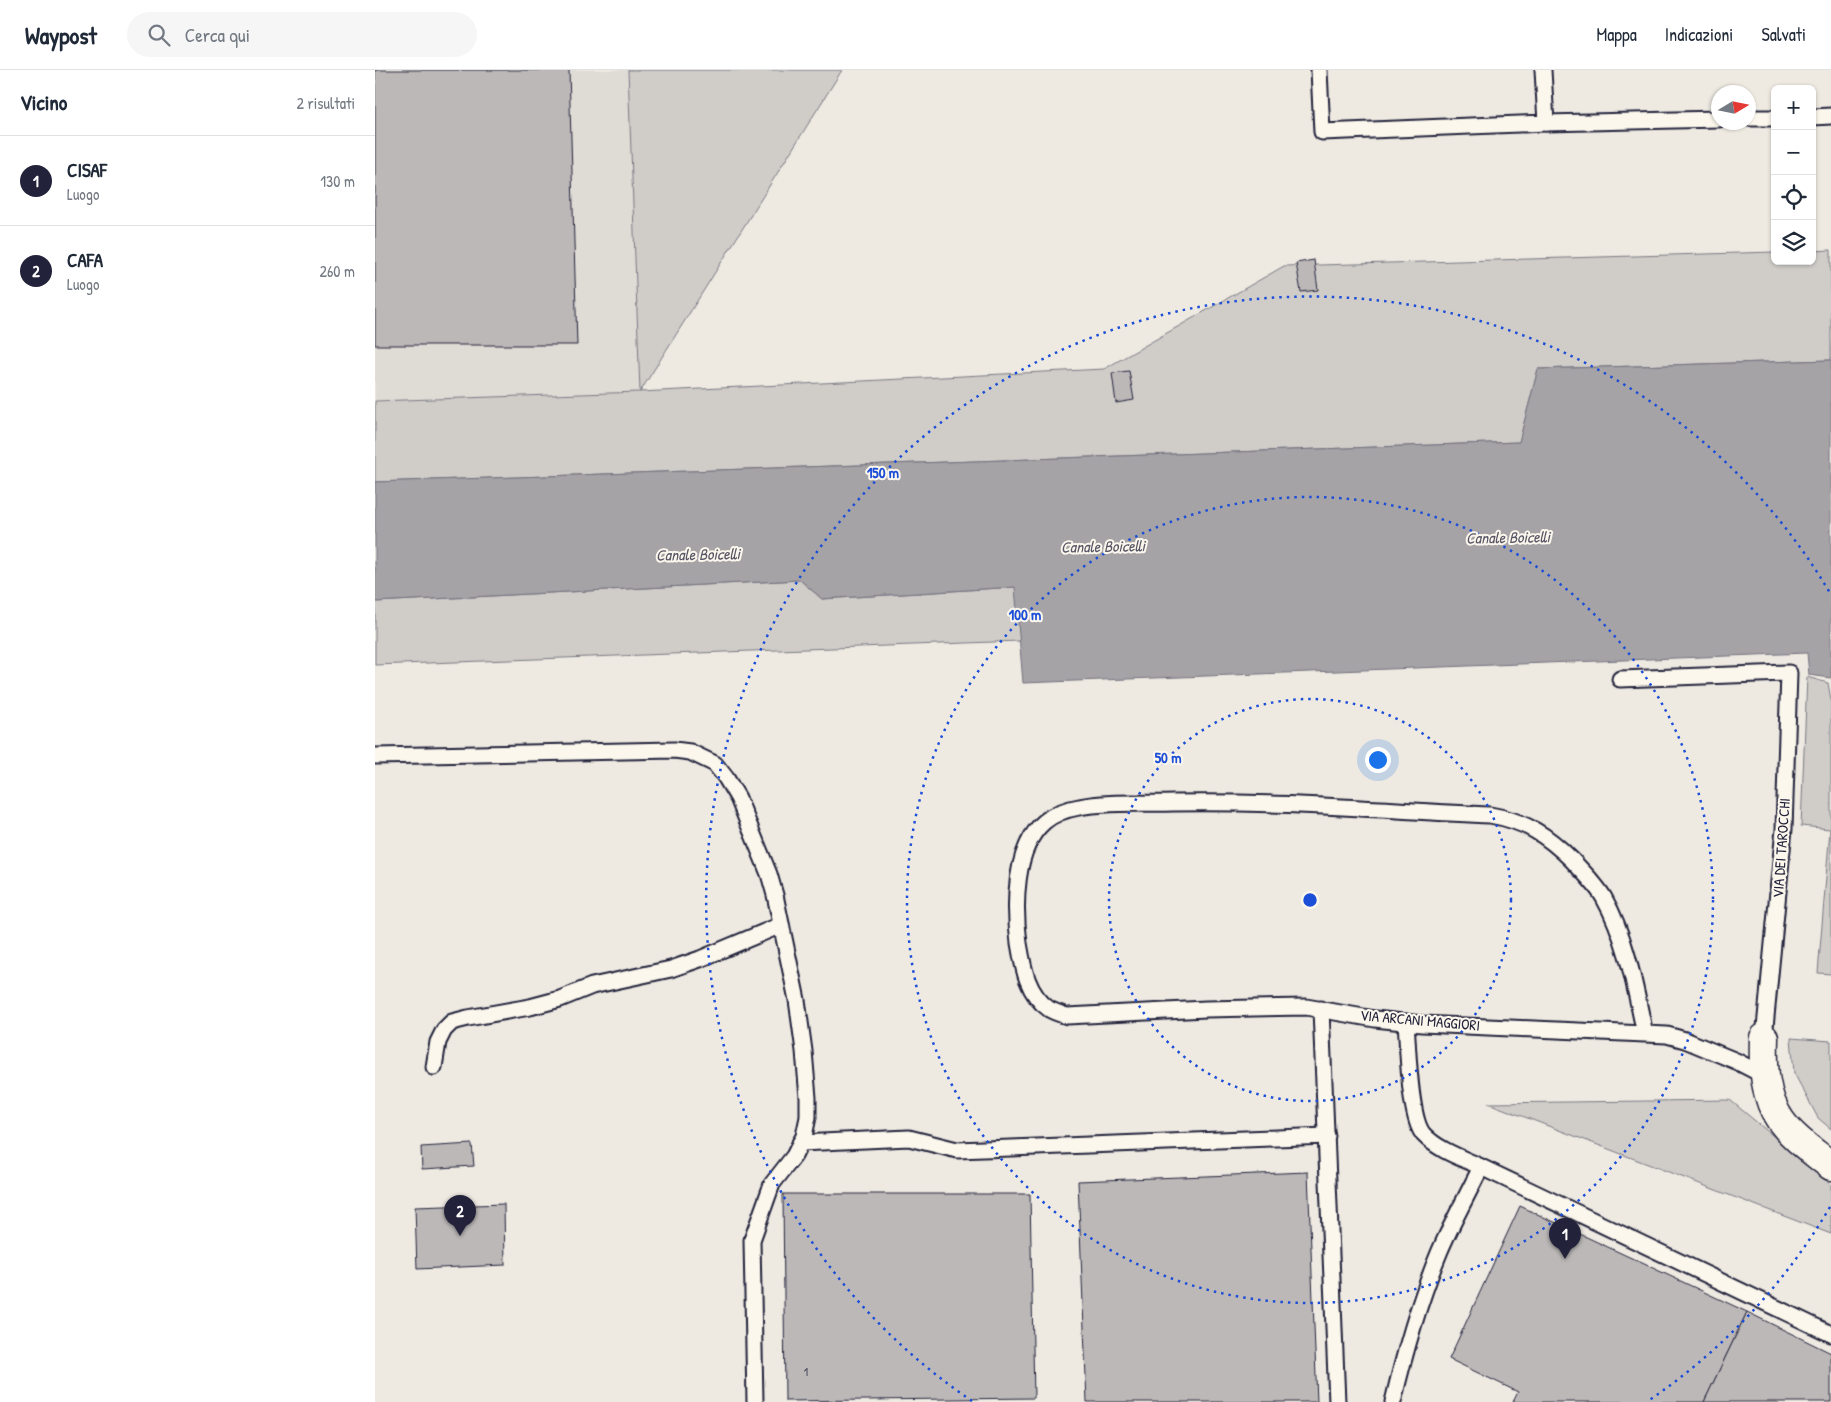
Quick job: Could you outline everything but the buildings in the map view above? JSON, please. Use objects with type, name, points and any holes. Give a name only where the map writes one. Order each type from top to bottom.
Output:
[{"type":"street","name":"VIA DEI TAROCCHI","points":[[1764,1038],[1765,1076],[1774,1106],[1781,1120],[1794,1135],[1831,1166]]},
{"type":"lane","points":[[1319,70],[1322,132],[1546,123],[1711,119]]},
{"type":"lane","points":[[1543,70],[1546,123]]},
{"type":"lane","points":[[1816,117],[1831,116]]},
{"type":"lane","points":[[1756,118],[1771,118]]},
{"type":"lane","name":"VIA DEI TAROCCHI","points":[[1619,679],[1789,673],[1784,829],[1764,1038]]},
{"type":"lane","points":[[375,756],[674,750],[691,752],[715,764],[738,798],[769,874],[797,1000],[807,1077],[808,1117],[804,1136],[794,1156],[772,1184],[752,1240],[755,1402]]},
{"type":"lane","name":"VIA ARCANI MAGGIORI","points":[[1645,1034],[1623,944],[1614,918],[1603,896],[1587,876],[1545,836],[1511,819],[1489,815],[1232,802],[1112,804],[1079,807],[1059,813],[1044,821],[1025,848],[1020,865],[1017,931],[1021,960],[1027,979],[1036,996],[1050,1009],[1067,1016],[1277,1007],[1321,1009],[1375,1019],[1406,1022],[1645,1034],[1667,1035],[1685,1040],[1736,1061],[1765,1076]]},
{"type":"lane","points":[[434,1067],[437,1042],[444,1030],[452,1022],[530,1007],[561,999],[592,986],[671,968],[700,959],[781,925]]},
{"type":"lane","points":[[1321,1009],[1337,1402]]},
{"type":"lane","points":[[1406,1022],[1413,1105],[1417,1125],[1422,1134],[1432,1142],[1831,1334]]},
{"type":"lane","points":[[800,1143],[909,1138],[957,1150],[1327,1136]]},
{"type":"lane","points":[[1393,1402],[1404,1355],[1421,1301],[1440,1252],[1481,1167]]},
{"type":"shaded area","points":[[375,70],[628,70],[640,392],[375,401]]},
{"type":"shaded area","points":[[628,70],[842,70],[640,392]]},
{"type":"shaded area","points":[[1831,250],[1831,360],[1538,369],[1519,442],[375,482],[375,401],[640,392],[1104,369],[1284,266],[1771,252],[1771,265],[1816,265],[1816,251]]},
{"type":"shaded area","points":[[800,580],[822,599],[1016,587],[1020,641],[375,665],[375,602]]},
{"type":"shaded area","points":[[1807,677],[1828,683],[1831,700],[1831,974],[1818,973],[1830,829],[1801,826]]},
{"type":"shaded area","points":[[1791,1038],[1831,1041],[1831,1129],[1818,1118],[1794,1073]]},
{"type":"shaded area","points":[[1730,1100],[1831,1184],[1831,1234],[1488,1103]]},
{"type":"water","name":"Canale Boicelli","points":[[1831,360],[1831,678],[1809,675],[1807,653],[1023,683],[1015,587],[822,599],[800,580],[375,602],[375,482],[1519,442],[1538,369]]},
{"type":"place","name":"CAFA","points":[[460,1236]]},
{"type":"place","name":"CISAF","points":[[1565,1259]]}]
